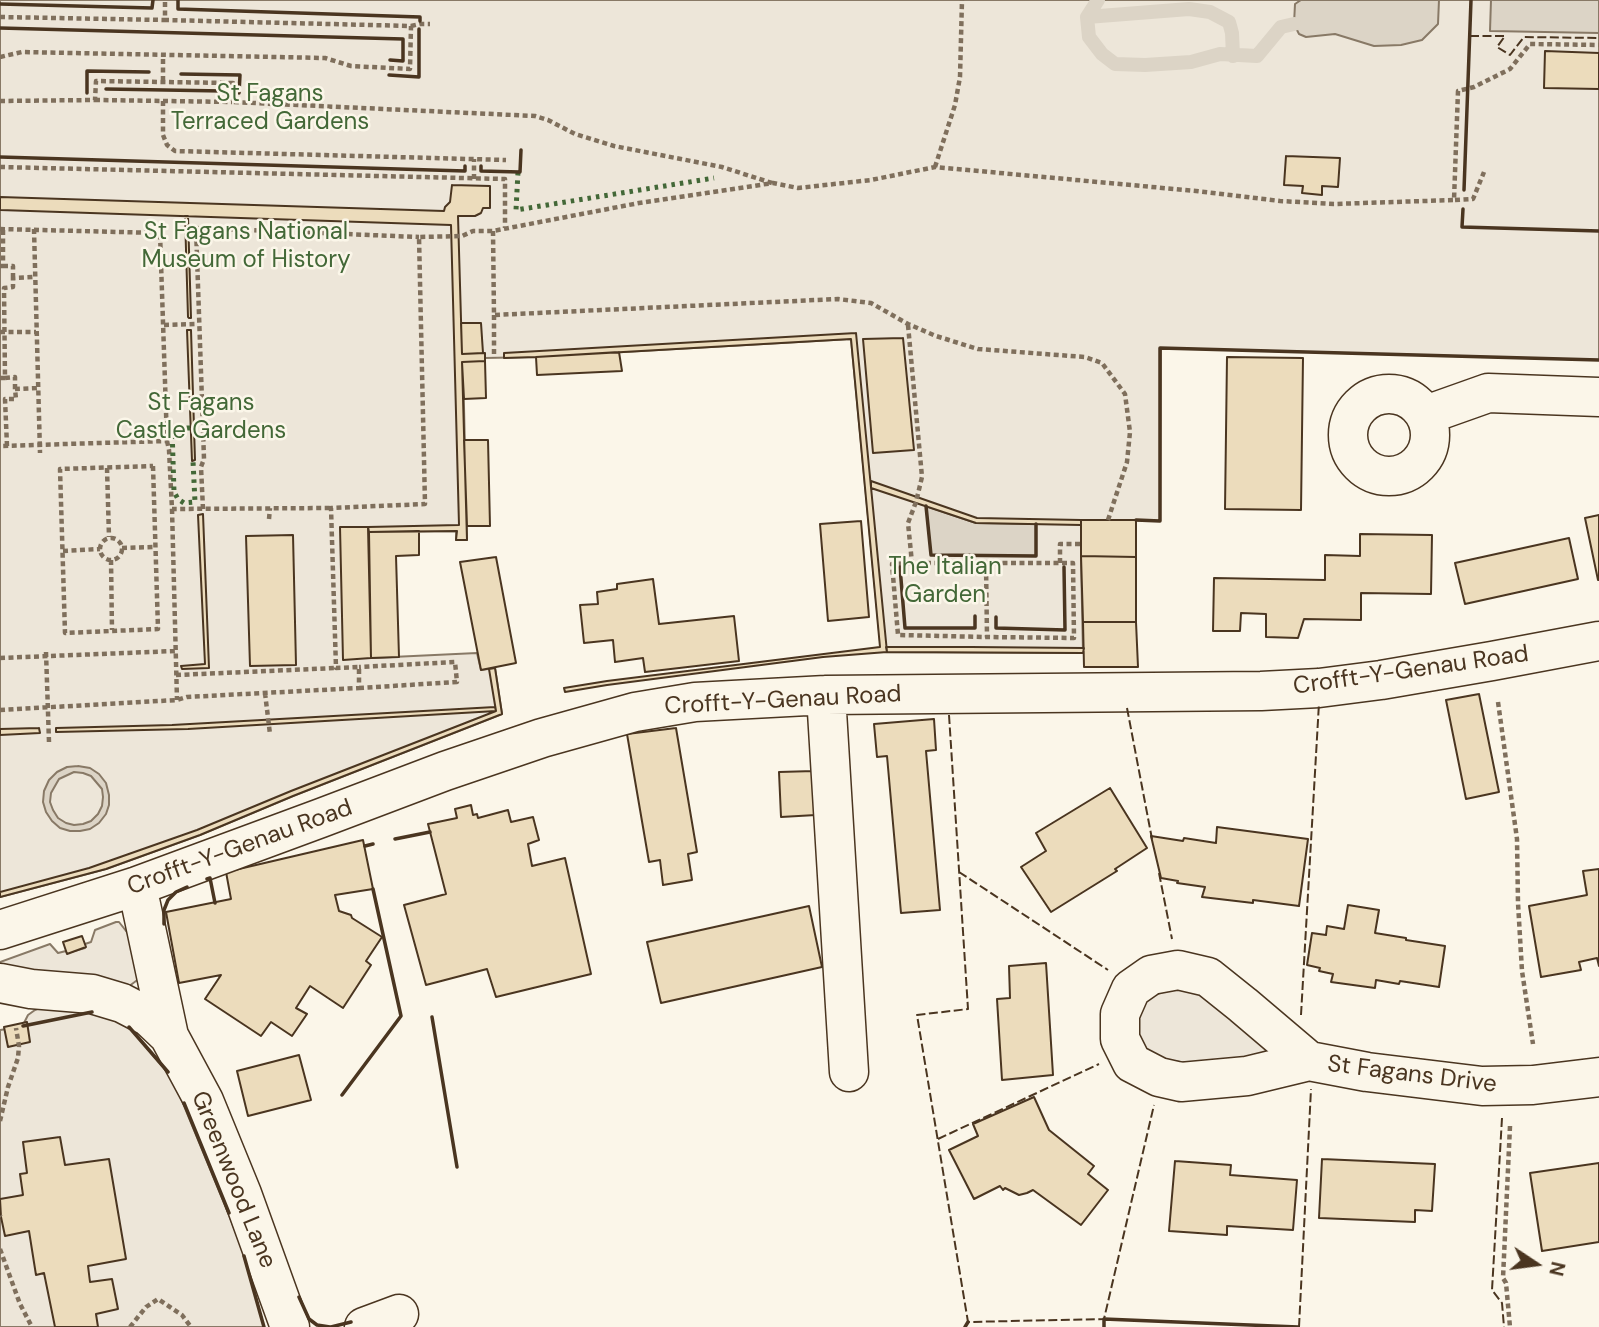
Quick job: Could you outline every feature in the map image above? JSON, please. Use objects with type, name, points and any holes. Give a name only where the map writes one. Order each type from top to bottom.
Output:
[{"type":"street","points":[[1426,415],[1488,393],[1599,397]]},
{"type":"street","name":"Crofft-Y-Genau Road","points":[[0,930],[137,886],[444,771],[635,712],[695,702],[827,695],[1261,691],[1319,688],[1492,662],[1599,640]]},
{"type":"street","points":[[827,695],[849,1072]]},
{"type":"street","name":"Greenwood Lane","points":[[137,886],[169,1036],[204,1101],[242,1194],[290,1327]]},
{"type":"street","name":"Greenwood Lane","points":[[0,984],[92,994],[122,1003],[149,1017],[169,1036]]},
{"type":"street","name":"St Fagans Drive","points":[[1308,1061],[1367,1072],[1482,1086],[1533,1085],[1599,1077]]},
{"type":"street","points":[[364,1327],[399,1314]]},
{"type":"path","points":[[165,0],[165,20]]},
{"type":"path","points":[[935,167],[955,105],[960,77],[962,0]]},
{"type":"path","points":[[0,17],[411,26],[430,24]]},
{"type":"path","points":[[0,57],[22,52],[325,58],[351,66],[410,69],[411,26]]},
{"type":"path","points":[[1454,200],[1458,91],[1474,87],[1510,69],[1530,44],[1599,45]]},
{"type":"path","points":[[163,56],[163,81]]},
{"type":"path","points":[[96,100],[96,80],[163,81],[233,83],[232,103]]},
{"type":"path","points":[[0,101],[163,101],[535,116],[575,134],[614,146],[722,167],[798,188],[871,180],[935,167],[1334,204],[1473,199],[1484,172]]},
{"type":"path","points":[[163,101],[163,135],[167,145],[175,151],[506,160]]},
{"type":"path","points":[[474,159],[474,179]]},
{"type":"path","points":[[0,167],[505,179],[505,228]]},
{"type":"path","points":[[203,509],[201,467],[204,459],[196,228],[419,237],[462,236],[473,231],[493,231],[639,203],[773,183]]},
{"type":"path","points":[[167,441],[3,446],[3,399],[16,399],[15,377],[2,378],[2,288],[13,287],[13,266],[1,266],[1,229],[160,233],[177,700]]},
{"type":"path","points":[[34,229],[40,453]]},
{"type":"path","points":[[493,231],[494,358]]},
{"type":"path","points":[[172,509],[331,508],[425,504],[419,237]]},
{"type":"path","points":[[13,278],[35,277]]},
{"type":"path","points":[[494,315],[838,299],[871,303],[908,324],[978,349],[1085,357],[1101,363],[1125,394],[1130,432],[1127,462],[1108,520]]},
{"type":"path","points":[[164,325],[198,324]]},
{"type":"path","points":[[908,324],[922,477],[908,523],[912,563]]},
{"type":"path","points":[[2,332],[36,332]]},
{"type":"path","points":[[15,389],[38,388]]},
{"type":"path","points":[[153,466],[158,629],[65,633],[60,469],[107,468],[153,466]]},
{"type":"path","points":[[107,468],[109,537]]},
{"type":"path","points":[[269,519],[270,508]]},
{"type":"path","points":[[331,508],[336,667]]},
{"type":"path","points":[[109,537],[119,541],[122,548],[118,558],[111,560],[103,558],[100,552],[102,541],[109,537]]},
{"type":"path","points":[[1060,563],[1060,544],[1081,544]]},
{"type":"path","points":[[122,548],[155,547]]},
{"type":"path","points":[[64,551],[100,549]]},
{"type":"path","points":[[111,560],[112,631]]},
{"type":"path","points":[[912,563],[1073,563],[1074,638],[898,635],[892,564],[912,563]]},
{"type":"path","points":[[986,563],[987,637]]},
{"type":"path","points":[[0,658],[46,654],[175,651]]},
{"type":"path","points":[[46,654],[49,742]]},
{"type":"path","points":[[0,710],[457,682],[455,662],[176,676]]},
{"type":"path","points":[[359,667],[359,688]]},
{"type":"path","points":[[265,693],[270,734]]},
{"type":"path","points":[[1497,694],[1517,838],[1522,971],[1535,1054]]},
{"type":"path","points":[[0,1121],[18,1058],[16,1027]]},
{"type":"path","points":[[1510,1116],[1503,1278],[1506,1283],[1510,1327]]},
{"type":"path","points":[[0,1249],[20,1304],[32,1327]]},
{"type":"path","points":[[130,1327],[146,1307],[158,1299],[182,1315],[191,1327]]},
{"type":"green space","name":"St Fagans National Museum of History","points":[[0,0],[1599,0],[1599,360],[1161,348],[1160,521],[1136,520],[1081,557],[1083,653],[881,652],[851,339],[485,358],[485,361],[463,362],[467,540],[456,540],[456,531],[369,532],[371,658],[477,653],[481,670],[495,668],[502,714],[200,835],[106,869],[0,897]]},
{"type":"green space","points":[[119,922],[130,936],[140,978],[128,987],[3,969],[0,962],[50,944],[58,953],[85,948],[85,944],[91,942],[95,930]]},
{"type":"green space","points":[[1183,989],[1204,996],[1263,1045],[1265,1054],[1260,1057],[1188,1063],[1150,1058],[1135,1033],[1135,1017],[1149,997],[1168,990]]},
{"type":"green space","points":[[44,1006],[88,1007],[128,1025],[173,1079],[244,1254],[264,1327],[0,1327],[0,1030],[27,1026],[24,1023],[28,1015]]},
{"type":"shaded area","points":[[1301,0],[1439,0],[1438,24],[1422,40],[1401,45],[1374,46],[1335,34],[1306,37],[1299,34],[1294,24],[1295,4]]},
{"type":"shaded area","points":[[1491,0],[1599,0],[1599,33],[1490,31]]},
{"type":"shaded area","points":[[926,506],[976,523],[1036,524],[1036,556],[931,555]]},
{"type":"shaded area","points":[[67,767],[90,768],[106,783],[109,805],[106,814],[90,829],[70,831],[60,828],[46,812],[44,791],[49,780]],"holes":[[[74,772],[91,776],[102,789],[102,806],[91,821],[74,825],[66,823],[58,818],[53,810],[51,793],[59,779]]]},
{"type":"building","points":[[1545,51],[1599,53],[1599,89],[1544,88]]},
{"type":"building","points":[[1286,156],[1340,158],[1338,187],[1322,186],[1322,195],[1302,193],[1303,186],[1284,185]]},
{"type":"building","points":[[452,185],[490,186],[490,208],[483,208],[481,213],[475,216],[458,216],[462,354],[485,353],[485,361],[462,362],[467,540],[456,540],[457,531],[369,532],[368,527],[459,525],[451,225],[0,210],[0,197],[444,211],[450,202]]},
{"type":"building","points":[[185,216],[188,216],[191,318],[188,317]]},
{"type":"building","points":[[461,323],[481,323],[483,353],[462,354]]},
{"type":"building","points":[[187,330],[191,330],[195,460],[192,461]]},
{"type":"building","points":[[856,333],[887,652],[823,657],[565,692],[564,688],[607,681],[880,647],[851,339],[536,357],[504,358],[504,353]]},
{"type":"building","points":[[903,338],[914,450],[873,453],[863,339]]},
{"type":"building","points":[[619,352],[622,371],[537,375],[536,357]]},
{"type":"building","points":[[1227,357],[1303,358],[1301,510],[1225,509]]},
{"type":"building","points":[[485,361],[486,398],[464,399],[462,362]]},
{"type":"building","points":[[464,440],[488,440],[490,526],[467,526]]},
{"type":"building","points":[[871,481],[977,518],[1081,520],[1081,525],[976,523],[871,488]]},
{"type":"building","points":[[203,514],[209,668],[182,669],[181,666],[205,664],[198,515]]},
{"type":"building","points":[[1599,515],[1599,580],[1598,580],[1585,518]]},
{"type":"building","points":[[1081,520],[1136,520],[1136,557],[1081,556]]},
{"type":"building","points":[[861,521],[869,617],[828,621],[820,524]]},
{"type":"building","points":[[340,527],[368,527],[371,658],[343,660]]},
{"type":"building","points":[[419,531],[419,555],[396,556],[399,657],[371,658],[369,532]]},
{"type":"building","points":[[1360,534],[1432,535],[1431,594],[1361,593],[1361,620],[1304,619],[1298,638],[1266,637],[1266,614],[1241,613],[1240,631],[1213,631],[1214,578],[1325,580],[1325,555],[1360,556]]},
{"type":"building","points":[[293,535],[296,665],[250,666],[246,536]]},
{"type":"building","points":[[1569,538],[1578,579],[1465,604],[1455,563]]},
{"type":"building","points":[[1081,556],[1136,557],[1136,622],[1083,622]]},
{"type":"building","points":[[496,557],[516,663],[481,670],[460,562]]},
{"type":"building","points":[[653,579],[659,624],[734,616],[739,661],[645,672],[643,658],[615,662],[613,640],[584,643],[580,605],[598,604],[597,592],[617,589],[617,584]]},
{"type":"building","points":[[1083,622],[1136,622],[1138,667],[1084,667]]},
{"type":"building","points":[[886,647],[1084,648],[1083,653],[887,652]]},
{"type":"building","points":[[495,668],[502,714],[200,835],[106,869],[0,897],[0,892],[89,868],[197,830],[496,711],[489,669]]},
{"type":"building","points":[[1479,694],[1499,792],[1466,799],[1446,700]]},
{"type":"building","points":[[495,707],[496,711],[188,729],[56,732],[56,728],[172,725]]},
{"type":"building","points":[[934,719],[936,750],[926,751],[940,910],[901,913],[887,756],[877,757],[874,724]]},
{"type":"building","points":[[39,728],[40,733],[0,735],[0,729]]},
{"type":"building","points":[[676,728],[697,852],[688,854],[692,880],[663,885],[660,860],[649,862],[627,734]]},
{"type":"building","points":[[814,771],[816,815],[781,817],[779,772]]},
{"type":"building","points":[[1110,788],[1147,848],[1115,869],[1117,871],[1051,912],[1021,867],[1046,851],[1036,833]]},
{"type":"building","points":[[471,805],[473,815],[477,814],[478,818],[508,810],[511,822],[533,817],[539,840],[528,844],[532,866],[565,858],[591,974],[496,997],[487,969],[426,985],[404,905],[446,894],[428,824],[457,818],[455,809]]},
{"type":"building","points":[[1217,827],[1308,839],[1299,906],[1202,897],[1205,887],[1161,878],[1151,836],[1216,843]]},
{"type":"building","points":[[363,840],[373,889],[335,895],[339,911],[351,915],[382,937],[366,961],[371,965],[343,1008],[310,986],[296,1008],[307,1014],[292,1036],[271,1022],[261,1036],[205,999],[221,975],[179,983],[166,912],[231,899],[226,872]]},
{"type":"building","points":[[1599,869],[1599,966],[1597,958],[1579,962],[1581,970],[1541,977],[1529,906],[1587,895],[1583,871]]},
{"type":"building","points":[[1348,905],[1379,910],[1375,933],[1445,946],[1439,987],[1400,981],[1399,984],[1376,980],[1375,988],[1331,982],[1333,974],[1307,965],[1312,933],[1326,935],[1327,926],[1344,929]]},
{"type":"building","points":[[809,906],[822,967],[661,1003],[647,942]]},
{"type":"building","points":[[82,936],[86,947],[67,954],[63,942]]},
{"type":"building","points":[[1046,963],[1053,1075],[1002,1080],[997,999],[1010,998],[1009,966]]},
{"type":"building","points":[[27,1022],[30,1042],[8,1047],[4,1027]]},
{"type":"building","points":[[299,1055],[311,1100],[248,1116],[237,1071]]},
{"type":"building","points":[[1034,1097],[1049,1130],[1094,1166],[1088,1174],[1108,1190],[1081,1225],[1033,1190],[1019,1195],[1005,1188],[1003,1190],[1000,1186],[974,1199],[949,1150],[978,1136],[973,1124]]},
{"type":"building","points":[[60,1137],[65,1165],[109,1159],[126,1259],[88,1266],[90,1282],[112,1279],[118,1309],[96,1314],[98,1327],[55,1327],[44,1273],[36,1275],[29,1231],[5,1236],[1,1217],[0,1199],[23,1195],[20,1174],[27,1173],[23,1142]]},
{"type":"building","points":[[1322,1159],[1435,1164],[1432,1211],[1415,1210],[1415,1222],[1319,1218]]},
{"type":"building","points":[[1175,1161],[1231,1165],[1230,1175],[1297,1180],[1293,1230],[1227,1226],[1227,1235],[1169,1231]]},
{"type":"building","points":[[1599,1163],[1599,1242],[1542,1251],[1530,1173]]},
{"type":"waterway","points":[[1098,0],[1087,17],[1089,37],[1102,54],[1115,64],[1191,62],[1220,54],[1257,56],[1281,27],[1294,24]]},
{"type":"waterway","points":[[1087,17],[1189,9],[1210,12],[1229,22],[1233,56]]},
{"type":"hedge","points":[[518,172],[516,210],[714,178]]},
{"type":"hedge","points":[[190,428],[172,428],[174,492],[184,503],[195,502],[193,461]]},
{"type":"fence","points":[[1470,36],[1505,36],[1497,47],[1510,55],[1524,37],[1599,38]]},
{"type":"fence","points":[[1301,1015],[1319,703]]},
{"type":"fence","points":[[1127,708],[1152,839]]},
{"type":"fence","points":[[949,715],[968,1009],[917,1015],[968,1322],[1104,1319],[1154,1105]]},
{"type":"fence","points":[[959,872],[1108,970]]},
{"type":"fence","points":[[1159,873],[1172,939]]},
{"type":"fence","points":[[938,1139],[1099,1064]]},
{"type":"fence","points":[[1299,1327],[1311,1089]]},
{"type":"fence","points":[[1502,1118],[1492,1290],[1502,1303],[1504,1327]]},
{"type":"wall","points":[[0,4],[152,8],[153,0]]},
{"type":"wall","points":[[178,0],[178,9],[420,17],[420,21]]},
{"type":"wall","points":[[1464,190],[1471,0]]},
{"type":"wall","points":[[0,28],[403,39],[403,61],[390,60]]},
{"type":"wall","points":[[389,75],[419,77],[419,29]]},
{"type":"wall","points":[[87,93],[87,71],[149,72]]},
{"type":"wall","points":[[181,74],[240,75],[239,93]]},
{"type":"wall","points":[[106,89],[223,91]]},
{"type":"wall","points":[[481,166],[481,171],[520,172],[521,150]]},
{"type":"wall","points":[[0,157],[465,171],[465,166]]},
{"type":"wall","points":[[1463,209],[1462,227],[1599,231]]},
{"type":"wall","points":[[1136,520],[1160,521],[1160,348],[1599,360]]},
{"type":"wall","points":[[926,506],[931,555],[1036,556],[1036,524]]},
{"type":"wall","points":[[900,567],[905,628],[975,628],[975,616]]},
{"type":"wall","points":[[996,617],[996,628],[1065,630],[1064,567]]},
{"type":"wall","points":[[395,839],[430,832]]},
{"type":"wall","points":[[365,846],[373,844]]},
{"type":"wall","points":[[207,879],[210,878],[215,903]]},
{"type":"wall","points":[[164,924],[164,910],[168,900],[187,887]]},
{"type":"wall","points":[[342,1095],[401,1016],[373,889]]},
{"type":"wall","points":[[23,1026],[92,1012]]},
{"type":"wall","points":[[432,1017],[457,1167]]},
{"type":"wall","points":[[129,1027],[168,1072]]},
{"type":"wall","points":[[184,1103],[229,1213]]},
{"type":"wall","points":[[244,1256],[264,1327]]},
{"type":"wall","points":[[299,1297],[309,1319],[317,1325],[330,1327]]},
{"type":"wall","points":[[1104,1327],[1104,1319],[1298,1327]]},
{"type":"wall","points":[[331,1327],[351,1322]]},
{"type":"wall","points":[[965,1327],[968,1322]]},
{"type":"park label","name":"St Fagans Terraced Gardens","points":[[270,109]]},
{"type":"park label","name":"St Fagans Castle Gardens","points":[[201,418]]},
{"type":"park label","name":"The Italian Garden","points":[[945,582]]}]
